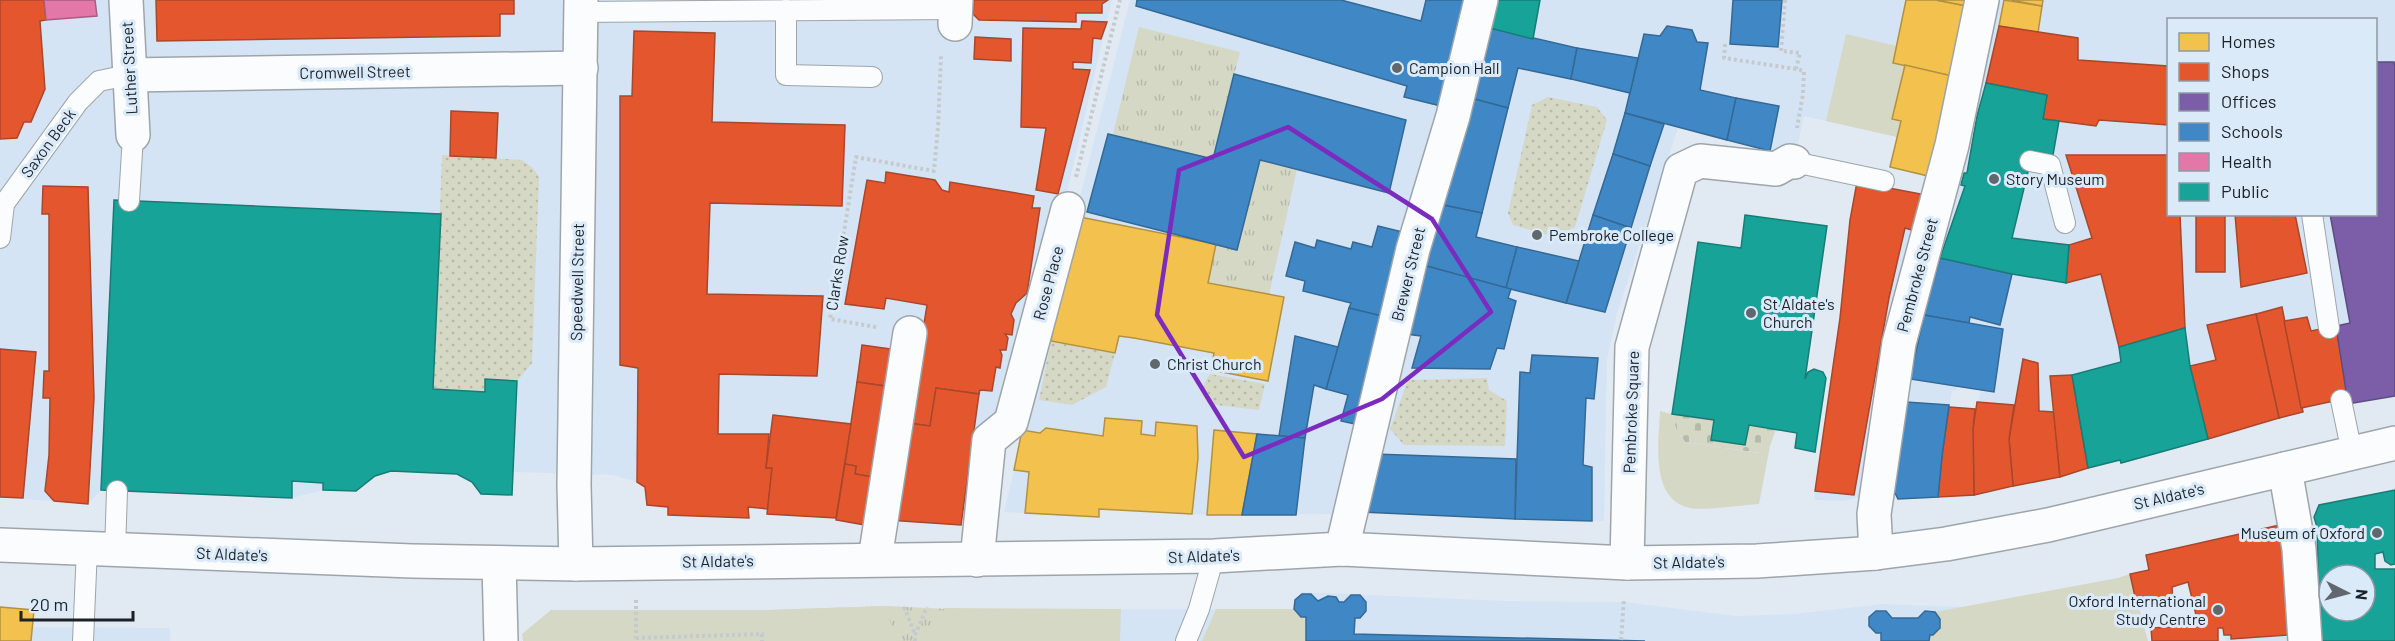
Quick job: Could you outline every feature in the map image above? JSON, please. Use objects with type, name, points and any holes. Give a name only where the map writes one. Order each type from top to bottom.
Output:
[{"type":"street","name":"Luther Street","points":[[126,0],[128,75],[133,135]]},
{"type":"street","name":"Brewer Street","points":[[1342,549],[1413,249],[1453,116],[1481,0]]},
{"type":"street","name":"Pembroke Street","points":[[1876,553],[1874,514],[1899,343],[1962,147],[1982,0]]},
{"type":"street","name":"Speedwell Street","points":[[576,564],[574,485],[581,6]]},
{"type":"street","name":"Cromwell Street","points":[[128,75],[581,68]]},
{"type":"street","name":"Pembroke Square","points":[[1626,577],[1632,346],[1681,170],[1700,161],[1776,169],[1792,161]]},
{"type":"street","name":"Rose Place","points":[[977,560],[989,440],[1011,422],[1068,209]]},
{"type":"street","points":[[875,559],[910,333]]},
{"type":"street","name":"St Aldate's","points":[[0,545],[576,564],[1214,556],[1342,549],[1626,577],[1757,561],[1876,553],[1946,544],[2048,525],[2395,443]]},
{"type":"street","points":[[2285,470],[2299,549],[2305,641]]},
{"type":"street","points":[[499,563],[501,641]]},
{"type":"lane","points":[[581,6],[956,11]]},
{"type":"lane","points":[[786,10],[786,75],[872,77]]},
{"type":"lane","name":"Saxon Beck","points":[[0,238],[2,204],[78,102],[99,81],[128,75]]},
{"type":"lane","points":[[129,201],[133,135]]},
{"type":"lane","points":[[1792,161],[1884,181]]},
{"type":"lane","points":[[2030,161],[2050,165],[2065,223]]},
{"type":"lane","points":[[2312,216],[2329,328]]},
{"type":"lane","points":[[2341,400],[2352,453]]},
{"type":"lane","points":[[84,641],[101,550],[117,491]]},
{"type":"lane","points":[[1186,641],[1199,609],[1214,556]]},
{"type":"path","points":[[1068,209],[1120,0]]},
{"type":"path","points":[[1785,0],[1781,51],[1800,53],[1796,69]]},
{"type":"path","name":"Clarks Row","points":[[910,333],[830,319],[856,157],[934,171],[942,24],[956,11]]},
{"type":"path","points":[[1725,44],[1724,58],[1804,71],[1803,94],[1792,161]]},
{"type":"path","points":[[1620,640],[1626,577]]},
{"type":"path","points":[[636,597],[636,640],[762,634],[762,641]]},
{"type":"path","points":[[904,607],[915,635],[915,641]]},
{"type":"path","points":[[915,635],[927,608]]},
{"type":"highlighted area","points":[[1288,127],[1432,219],[1491,312],[1382,399],[1244,457],[1157,315],[1179,170]]},
{"type":"shaded area","points":[[0,0],[1112,0],[1065,201],[1003,414],[974,436],[961,525],[888,520],[871,526],[836,520],[836,518],[767,514],[767,509],[749,507],[749,518],[668,515],[668,507],[647,505],[645,487],[637,482],[613,475],[514,472],[512,495],[481,494],[472,482],[457,474],[391,471],[375,476],[362,484],[292,498],[101,490],[88,504],[0,497]]},
{"type":"shaded area","points":[[1130,0],[1465,0],[1337,514],[1207,515],[1099,509],[1099,517],[1004,512]]},
{"type":"shaded area","name":"Pembroke College","points":[[1491,0],[1968,0],[1928,176],[1890,167],[1897,137],[1804,116],[1794,162],[1770,151],[1678,128],[1617,314],[1607,360],[1604,521],[1361,512]]},
{"type":"shaded area","points":[[1999,0],[2395,0],[2395,396],[2348,404],[2341,400],[2302,408],[2303,412],[2147,457],[2121,463],[2120,460],[2108,462],[2060,477],[1974,495],[1973,429],[1981,389],[1958,385],[1957,390],[1952,391],[1938,497],[1898,499],[1893,489],[1910,379],[1924,315],[1889,308],[1860,497],[1844,501],[1814,500],[1840,318],[1850,220],[1857,182],[1949,199]]},
{"type":"shaded area","points":[[2130,574],[2148,641],[968,641],[970,610],[1294,609],[1295,600],[1301,592],[1506,601],[1624,602],[1736,616],[1793,614],[1882,604],[1964,607]]},
{"type":"shaded area","points":[[32,627],[170,628],[170,641],[31,641]]},
{"type":"shaded area","points":[[2224,635],[2231,635],[2231,639],[2289,635],[2289,641],[2226,641]]},
{"type":"green space","points":[[1139,27],[1240,52],[1213,159],[1113,134]]},
{"type":"green space","points":[[1846,34],[1897,46],[1905,65],[1892,118],[1901,121],[1897,137],[1826,121]]},
{"type":"green space","points":[[1548,97],[1597,107],[1607,120],[1575,227],[1555,237],[1513,225],[1508,213],[1532,105]]},
{"type":"green space","points":[[442,155],[522,160],[533,168],[539,177],[532,363],[517,381],[486,379],[485,392],[433,389]]},
{"type":"green space","points":[[1260,160],[1297,169],[1269,295],[1208,283],[1216,244],[1237,249]]},
{"type":"green space","points":[[1051,341],[1115,353],[1106,387],[1072,405],[1039,400]]},
{"type":"green space","points":[[1210,374],[1265,384],[1259,410],[1208,404],[1203,389]]},
{"type":"green space","points":[[1487,378],[1489,390],[1507,401],[1505,446],[1404,445],[1390,429],[1408,380]]},
{"type":"green space","points":[[1660,411],[1672,414],[1676,429],[1685,442],[1758,453],[1770,446],[1759,504],[1696,509],[1677,503],[1668,494],[1659,467]]},
{"type":"green space","points":[[1672,414],[1714,420],[1712,440],[1745,445],[1749,425],[1776,429],[1770,446],[1759,453],[1685,442],[1676,429]]},
{"type":"green space","points":[[2130,574],[2148,641],[1929,641],[1930,635],[1934,635],[1940,628],[1940,619],[1935,612]]},
{"type":"green space","points":[[887,606],[970,610],[968,641],[770,641],[769,610]]},
{"type":"green space","points":[[887,606],[891,627],[896,633],[896,641],[523,641],[522,634],[551,610],[769,610]]},
{"type":"green space","points":[[944,608],[1121,609],[1120,641],[929,641],[930,636],[941,624]]},
{"type":"green space","points":[[1216,609],[1294,609],[1306,617],[1306,641],[1202,641]]},
{"type":"building: Homes","points":[[1906,0],[1936,0],[1967,6],[1952,76],[1893,63]]},
{"type":"building: Homes","points":[[1936,0],[1968,0],[1967,6]]},
{"type":"building: Homes","points":[[2004,0],[2042,6],[2038,33],[1999,26]]},
{"type":"building: Homes","points":[[2011,0],[2043,0],[2042,6]]},
{"type":"building: Homes","points":[[1905,65],[1952,76],[1928,176],[1890,167],[1901,121],[1892,119]]},
{"type":"building: Homes","points":[[1075,216],[1216,244],[1208,283],[1284,297],[1268,381],[1211,370],[1214,353],[1134,338],[1119,336],[1115,353],[1051,341]]},
{"type":"building: Homes","points":[[1105,418],[1142,421],[1141,434],[1155,436],[1156,422],[1197,426],[1198,458],[1192,514],[1099,509],[1099,517],[1025,513],[1029,472],[1014,470],[1022,430],[1040,433],[1046,428],[1103,436]]},
{"type":"building: Homes","points":[[1214,430],[1257,434],[1242,515],[1207,515]]},
{"type":"building: Homes","points":[[0,607],[34,610],[31,641],[0,641]]},
{"type":"building: Shops","points":[[0,0],[44,0],[46,20],[40,21],[45,89],[31,122],[24,122],[17,138],[0,139]]},
{"type":"building: Shops","points":[[156,0],[514,0],[514,14],[500,14],[500,36],[157,41]]},
{"type":"building: Shops","points":[[974,0],[1108,0],[1102,4],[1102,13],[1076,13],[1076,22],[979,20],[973,14]]},
{"type":"building: Shops","points":[[1082,21],[1107,22],[1101,39],[1093,38],[1091,63],[1073,62],[1073,69],[1090,70],[1058,194],[1036,190],[1046,128],[1021,127],[1023,28],[1081,29]]},
{"type":"building: Shops","points":[[1999,26],[2078,38],[2078,60],[2167,66],[2167,125],[2099,120],[2096,126],[2043,119],[2047,95],[1986,83]]},
{"type":"building: Shops","points":[[634,31],[715,33],[712,122],[845,125],[842,206],[710,203],[707,294],[823,296],[817,376],[719,374],[718,434],[769,434],[766,468],[772,468],[768,509],[748,507],[749,518],[668,515],[668,507],[647,505],[645,487],[637,482],[638,368],[620,365],[620,96],[632,96]]},
{"type":"building: Shops","points":[[975,37],[1011,39],[1011,61],[974,59]]},
{"type":"building: Shops","points":[[451,111],[498,113],[496,158],[450,156]]},
{"type":"building: Shops","points":[[2066,155],[2167,155],[2167,216],[2180,216],[2185,328],[2119,347],[2101,274],[2066,283],[2069,245],[2092,238]]},
{"type":"building: Shops","points":[[886,172],[935,180],[942,190],[949,192],[950,182],[1034,196],[1032,208],[1040,208],[1027,293],[1016,303],[1011,314],[1014,320],[1012,335],[1005,334],[1008,338],[1006,350],[1000,350],[1002,355],[1000,368],[996,367],[992,391],[980,390],[979,394],[936,388],[930,426],[908,423],[927,305],[886,298],[884,309],[845,304],[867,180],[885,183]]},
{"type":"building: Shops","points":[[1857,182],[1921,194],[1915,231],[1905,228],[1889,298],[1854,495],[1815,491],[1840,318],[1850,220]]},
{"type":"building: Shops","points":[[43,186],[88,187],[94,398],[88,504],[54,501],[45,491],[49,455],[50,398],[43,398],[44,371],[49,371],[49,214],[42,214]]},
{"type":"building: Shops","points":[[2196,216],[2225,216],[2225,272],[2196,272]]},
{"type":"building: Shops","points":[[2235,216],[2295,216],[2307,273],[2241,287]]},
{"type":"building: Shops","points":[[2282,307],[2303,412],[2279,418],[2256,314]]},
{"type":"building: Shops","points":[[2256,314],[2279,418],[2208,439],[2190,366],[2216,360],[2207,325]]},
{"type":"building: Shops","points":[[2307,317],[2311,331],[2336,326],[2348,398],[2301,408],[2284,321]]},
{"type":"building: Shops","points":[[862,345],[897,350],[892,387],[857,382]]},
{"type":"building: Shops","points":[[0,349],[36,352],[23,498],[0,497]]},
{"type":"building: Shops","points":[[2023,359],[2038,363],[2039,411],[2054,412],[2060,477],[2013,486],[2009,439]]},
{"type":"building: Shops","points":[[2072,375],[2088,468],[2060,477],[2050,376]]},
{"type":"building: Shops","points":[[857,382],[892,387],[873,477],[855,474],[856,466],[845,464]]},
{"type":"building: Shops","points":[[936,388],[979,394],[961,525],[888,520],[908,423],[930,426]]},
{"type":"building: Shops","points":[[1977,402],[2014,405],[2009,439],[2013,486],[1974,495],[1973,429]]},
{"type":"building: Shops","points":[[1949,407],[1975,409],[1974,495],[1938,497]]},
{"type":"building: Shops","points":[[773,415],[851,424],[836,518],[767,514],[772,468],[766,468]]},
{"type":"building: Shops","points":[[845,464],[856,466],[855,474],[873,477],[871,526],[836,520]]},
{"type":"building: Shops","points":[[2280,525],[2294,597],[2289,635],[2231,639],[2231,635],[2224,635],[2223,628],[2218,628],[2218,641],[2152,641],[2151,628],[2172,627],[2171,620],[2197,619],[2188,582],[2172,587],[2173,600],[2137,606],[2130,574],[2149,570],[2146,555]]},
{"type":"building: Offices","points":[[2377,62],[2394,62],[2395,396],[2348,404],[2336,326],[2350,323],[2330,216],[2377,216]]},
{"type":"building: Schools","name":"Campion Hall","points":[[1137,0],[1341,0],[1421,21],[1426,0],[1465,0],[1441,106],[1404,97],[1407,86],[1136,6]]},
{"type":"building: Schools","points":[[1733,0],[1782,0],[1778,47],[1730,44]]},
{"type":"building: Schools","points":[[1667,26],[1692,30],[1697,42],[1708,43],[1700,90],[1736,98],[1727,140],[1625,113],[1644,34],[1660,36]]},
{"type":"building: Schools","points":[[1486,27],[1577,48],[1571,79],[1518,68],[1508,108],[1467,97]]},
{"type":"building: Schools","points":[[1577,48],[1638,58],[1630,93],[1571,79]]},
{"type":"building: Schools","points":[[1234,74],[1406,120],[1389,193],[1260,160],[1237,250],[1087,212],[1108,134],[1213,159]]},
{"type":"building: Schools","points":[[1467,97],[1508,108],[1482,213],[1438,204]]},
{"type":"building: Schools","points":[[1736,98],[1779,106],[1770,151],[1727,140]]},
{"type":"building: Schools","points":[[1625,113],[1664,124],[1650,166],[1613,154]]},
{"type":"building: Schools","points":[[1613,154],[1650,166],[1631,228],[1593,215]]},
{"type":"building: Schools","points":[[1438,204],[1482,213],[1476,237],[1517,247],[1506,288],[1423,265]]},
{"type":"building: Schools","points":[[1593,215],[1631,228],[1605,312],[1566,303]]},
{"type":"building: Schools","points":[[1378,226],[1411,234],[1390,318],[1349,308],[1351,303],[1303,291],[1305,281],[1286,276],[1295,242],[1315,248],[1317,240],[1351,249],[1353,242],[1372,247]]},
{"type":"building: Schools","points":[[1517,247],[1579,261],[1566,303],[1506,288]]},
{"type":"building: Schools","points":[[1940,258],[2012,274],[2000,325],[1970,317],[1969,323],[1924,315]]},
{"type":"building: Schools","points":[[1423,265],[1511,289],[1508,298],[1516,301],[1504,349],[1497,348],[1490,369],[1412,368],[1421,336],[1406,334]]},
{"type":"building: Schools","points":[[1349,308],[1390,318],[1360,425],[1341,421],[1348,395],[1326,389]]},
{"type":"building: Schools","points":[[1924,315],[2003,329],[1994,392],[1910,379]]},
{"type":"building: Schools","points":[[1295,336],[1338,347],[1326,389],[1314,385],[1305,438],[1279,436]]},
{"type":"building: Schools","points":[[1532,355],[1598,358],[1594,399],[1586,398],[1583,465],[1592,467],[1592,521],[1515,519],[1520,372],[1530,373]]},
{"type":"building: Schools","points":[[1906,402],[1949,405],[1938,497],[1898,499],[1893,489]]},
{"type":"building: Schools","points":[[1257,434],[1305,438],[1296,515],[1242,515]]},
{"type":"building: Schools","points":[[1374,454],[1516,459],[1515,519],[1361,512]]},
{"type":"building: Schools","points":[[1302,594],[1311,594],[1318,601],[1328,596],[1336,597],[1339,602],[1344,602],[1351,595],[1360,595],[1366,602],[1366,611],[1360,618],[1355,618],[1354,634],[1645,641],[1306,641],[1306,617],[1301,617],[1294,609],[1295,600]]},
{"type":"building: Schools","points":[[1876,611],[1886,611],[1892,618],[1918,618],[1925,611],[1935,612],[1940,619],[1940,628],[1930,635],[1929,641],[1881,641],[1881,633],[1876,633],[1869,626],[1869,617]]},
{"type":"building: Health","points":[[44,0],[95,0],[97,16],[46,20]]},
{"type":"building: Public","points":[[1491,0],[1540,0],[1533,39],[1486,27]]},
{"type":"building: Public","name":"Story Museum","points":[[1986,83],[2047,95],[2043,119],[2059,121],[2053,155],[2033,151],[2012,238],[2069,245],[2066,283],[1940,258],[1965,186],[1961,185],[1964,173],[1967,173],[1977,116]]},
{"type":"building: Public","points":[[114,200],[441,214],[433,389],[485,392],[485,379],[517,381],[512,495],[481,494],[472,482],[457,474],[391,471],[375,476],[356,491],[323,490],[323,483],[292,481],[292,498],[101,490]]},
{"type":"building: Public","name":"St Aldate's Church","points":[[1745,215],[1827,226],[1805,379],[1808,372],[1814,369],[1823,372],[1826,378],[1815,452],[1795,448],[1797,433],[1749,425],[1745,445],[1711,440],[1714,420],[1672,414],[1698,242],[1741,248]]},
{"type":"building: Public","points":[[2185,328],[2190,366],[2208,439],[2121,463],[2120,460],[2088,468],[2072,375],[2121,362],[2119,347]]},
{"type":"building: Public","points":[[2395,490],[2395,564],[2391,565],[2385,561],[2383,552],[2375,554],[2375,563],[2318,563],[2317,527],[2314,517],[2319,505]]},
{"type":"building: Public","points":[[2377,569],[2395,569],[2395,641],[2320,641],[2320,623],[2377,623]]},
{"type":"place","name":"Campion Hall","points":[[1397,68]]},
{"type":"place","name":"Story Museum","points":[[1994,179]]},
{"type":"place","name":"Pembroke College","points":[[1537,235]]},
{"type":"place","name":"St Aldate's Church","points":[[1751,313]]},
{"type":"place","name":"Christ Church","points":[[1155,364]]},
{"type":"place","name":"Museum of Oxford","points":[[2377,533]]},
{"type":"place","name":"Oxford International Study Centre","points":[[2218,610]]}]
